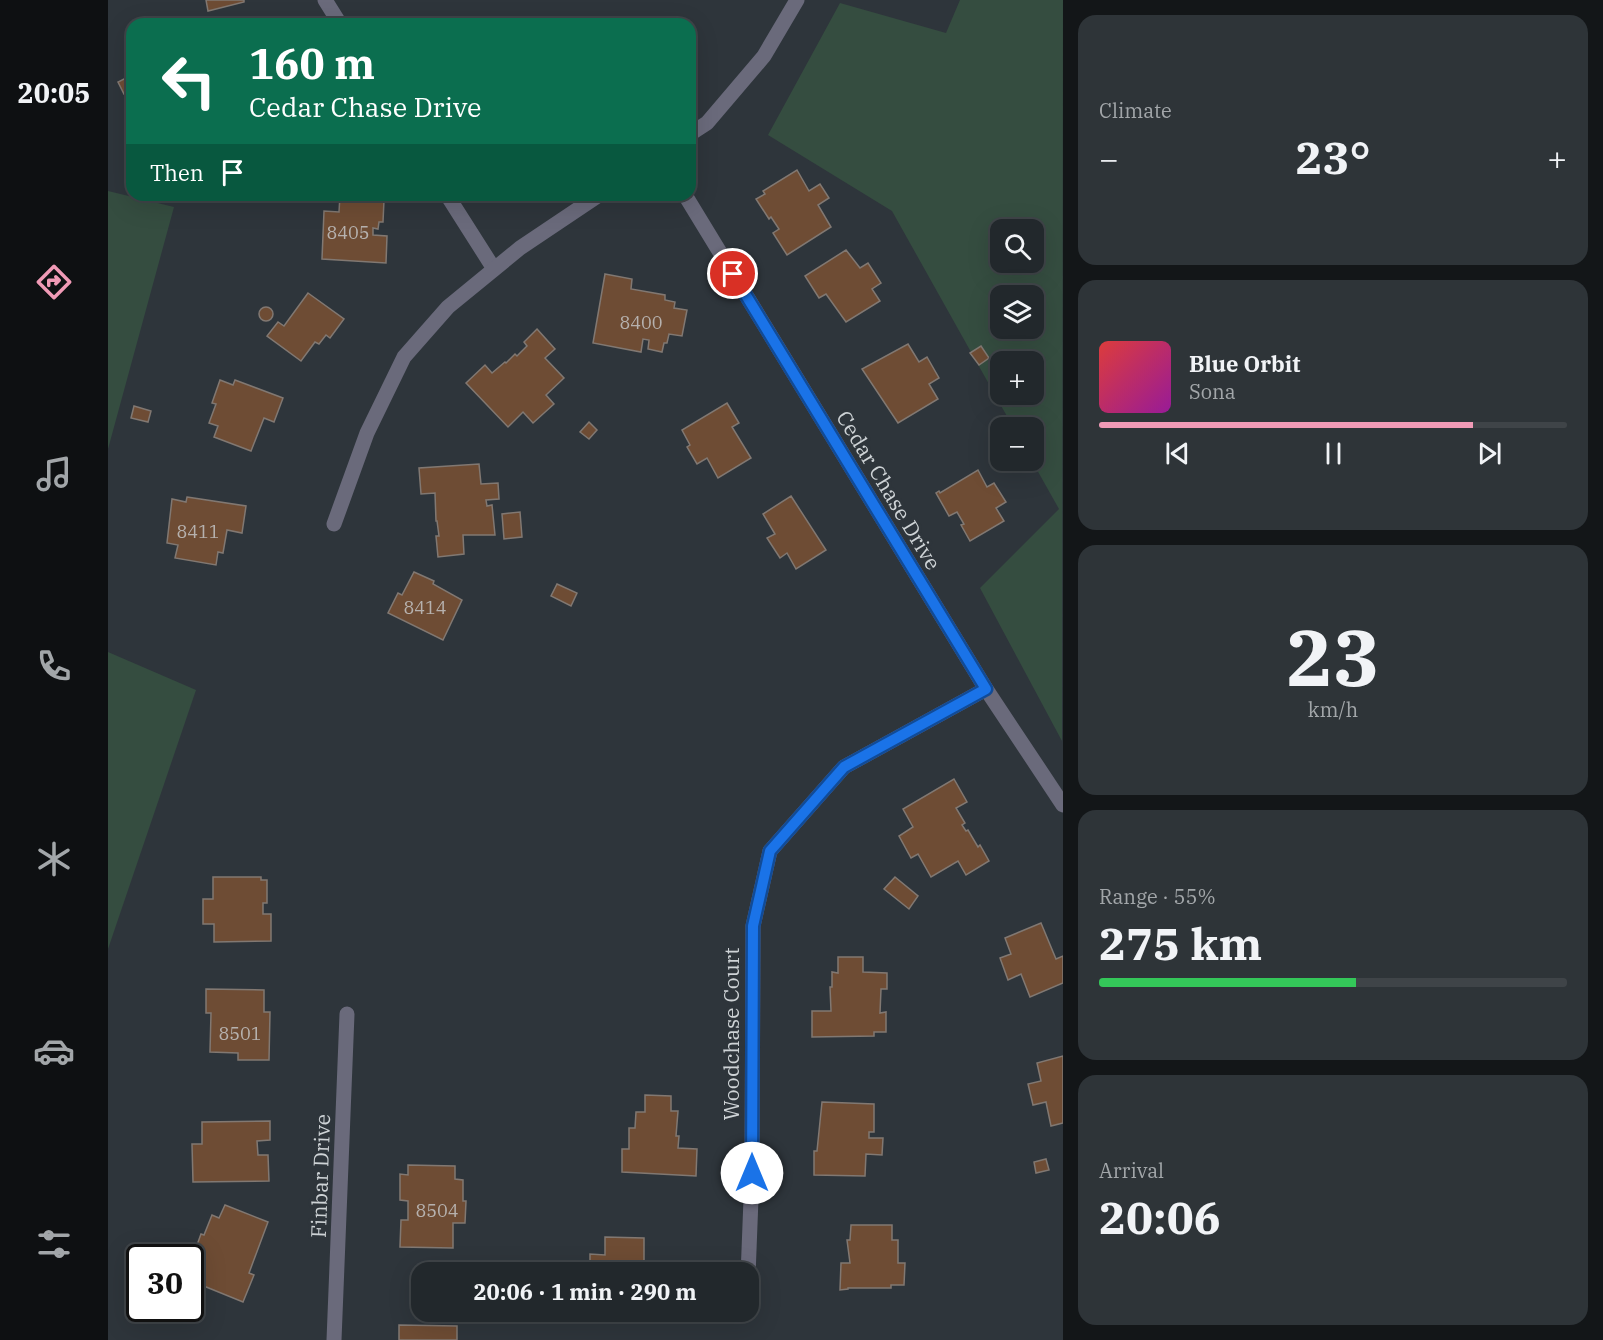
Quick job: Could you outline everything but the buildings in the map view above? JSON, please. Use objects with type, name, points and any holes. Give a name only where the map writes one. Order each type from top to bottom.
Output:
[{"type":"street","points":[[325,0],[336,18]]},
{"type":"street","points":[[696,130],[707,123],[764,56],[797,0]]},
{"type":"street","points":[[451,201],[494,269]]},
{"type":"street","points":[[334,524],[367,433],[404,357],[448,306],[520,248],[590,201]]},
{"type":"street","name":"Cedar Chase Drive","points":[[689,201],[986,689],[1063,805]]},
{"type":"street","name":"Woodchase Court","points":[[749,1262],[752,1173],[753,926],[770,851],[844,767],[986,689]]},
{"type":"street","name":"Finbar Drive","points":[[334,1340],[347,1014]]},
{"type":"green space","points":[[960,0],[1063,0],[1062,741],[980,588],[1059,509],[1038,471],[1044,471],[1044,417],[1007,417],[1001,405],[1044,405],[1044,351],[990,351],[990,386],[892,211],[768,135],[840,3],[946,33]]},
{"type":"green space","points":[[108,191],[126,195],[126,201],[149,201],[174,207],[108,449]]},
{"type":"green space","points":[[108,652],[196,690],[108,949]]},
{"type":"route","points":[[733,274],[986,689],[844,767],[770,851],[753,926],[752,1173]]}]
